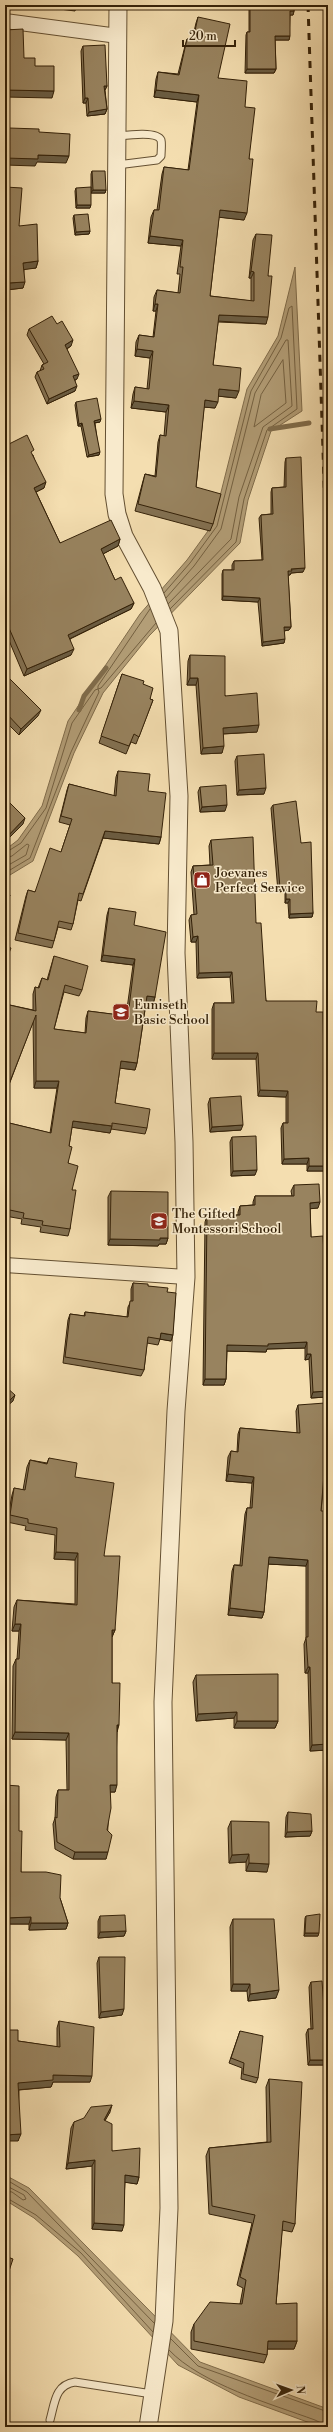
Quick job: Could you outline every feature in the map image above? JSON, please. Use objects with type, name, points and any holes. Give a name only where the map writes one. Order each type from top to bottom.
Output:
[{"type":"street","points":[[118,5],[114,494],[117,514],[124,536],[152,588],[169,631],[179,796],[176,953],[184,1142],[186,1277],[176,1411],[163,1702],[168,2208],[164,2320],[148,2427]]},
{"type":"street","points":[[5,21],[118,36]]},
{"type":"street","points":[[5,1265],[186,1277]]},
{"type":"lane","points":[[117,165],[149,162],[157,160],[161,156],[161,140],[158,136],[150,134],[118,136]]},
{"type":"lane","points":[[50,2420],[60,2390],[65,2384],[75,2382],[153,2394]]},
{"type":"water","points":[[295,267],[302,411],[271,431],[248,500],[240,543],[149,636],[103,693],[74,753],[33,861],[5,878],[5,850],[18,840],[42,806],[68,721],[140,614],[187,560],[213,524],[247,389],[278,336]]},
{"type":"water","points":[[5,2175],[29,2188],[200,2362],[328,2409],[328,2427],[321,2427],[239,2397],[178,2365],[78,2256],[34,2218],[5,2200]]},
{"type":"building","points":[[294,5],[294,11],[290,11],[290,36],[275,36],[276,69],[247,69],[247,32],[250,32],[250,6]]},
{"type":"building","points":[[198,17],[230,24],[218,78],[247,81],[245,107],[255,108],[249,159],[253,159],[247,213],[220,210],[210,296],[254,301],[254,272],[251,271],[256,234],[272,235],[268,276],[272,276],[268,317],[219,315],[213,365],[241,368],[239,391],[219,389],[218,402],[205,400],[196,487],[221,494],[213,524],[138,504],[145,474],[156,477],[160,435],[166,436],[169,405],[134,401],[135,387],[149,389],[153,351],[137,349],[139,335],[154,337],[158,304],[155,304],[157,290],[180,293],[183,267],[180,267],[183,240],[150,236],[154,210],[159,210],[164,167],[189,170],[199,95],[156,90],[158,72],[179,75],[187,39],[193,40]]},
{"type":"building","points":[[23,29],[24,58],[35,58],[35,66],[54,66],[54,91],[5,90],[5,30]]},
{"type":"building","points":[[105,45],[107,86],[104,86],[107,109],[89,112],[88,98],[85,98],[83,46]]},
{"type":"building","points":[[5,122],[9,122],[9,128],[39,129],[39,132],[70,134],[69,156],[38,155],[38,159],[5,158]]},
{"type":"building","points":[[326,139],[328,139],[328,161],[326,161]]},
{"type":"building","points":[[92,171],[105,171],[106,190],[93,190]]},
{"type":"building","points":[[5,187],[22,188],[19,226],[37,224],[38,261],[23,263],[25,282],[8,283],[7,273],[5,273]]},
{"type":"building","points":[[91,187],[91,205],[77,205],[76,188]]},
{"type":"building","points":[[88,214],[90,231],[76,232],[74,215]]},
{"type":"building","points":[[52,316],[57,324],[62,321],[73,340],[65,345],[79,374],[73,376],[77,386],[49,399],[37,372],[44,369],[42,365],[48,362],[29,329]]},
{"type":"building","points":[[97,398],[101,419],[94,421],[100,452],[89,455],[82,423],[79,424],[76,402]]},
{"type":"building","points":[[27,435],[34,450],[31,452],[46,482],[34,488],[60,543],[111,520],[120,539],[101,549],[115,580],[121,577],[134,603],[68,635],[74,649],[27,669],[5,619],[5,446]]},
{"type":"building","points":[[301,457],[305,568],[291,569],[292,571],[288,571],[291,627],[284,627],[285,639],[263,642],[260,598],[223,596],[223,570],[234,570],[234,561],[263,560],[261,515],[273,514],[272,488],[286,487],[286,458]]},
{"type":"building","points":[[190,655],[225,656],[225,696],[257,693],[259,725],[223,728],[224,746],[203,748],[198,678],[190,678]]},
{"type":"building","points":[[5,674],[41,710],[21,729],[5,712]]},
{"type":"building","points":[[122,674],[144,681],[143,684],[153,688],[150,699],[153,700],[139,737],[134,734],[129,746],[101,736]]},
{"type":"building","points":[[264,754],[266,788],[239,790],[237,756]]},
{"type":"building","points":[[118,771],[150,774],[148,791],[166,793],[161,837],[105,831],[83,894],[79,893],[73,924],[59,921],[54,941],[18,933],[28,890],[35,892],[50,848],[61,852],[72,819],[61,816],[69,784],[116,796]]},
{"type":"building","points":[[226,785],[227,805],[202,807],[200,787]]},
{"type":"building","points":[[5,798],[25,818],[5,839]]},
{"type":"building","points":[[296,801],[301,843],[311,842],[313,913],[290,914],[290,899],[286,899],[286,888],[280,888],[273,805]]},
{"type":"building","points":[[253,837],[256,923],[261,923],[266,1001],[317,1001],[316,1012],[323,1012],[326,1166],[309,1166],[309,1158],[284,1159],[283,1123],[288,1123],[288,1091],[260,1090],[258,1053],[214,1053],[214,1003],[234,1003],[232,972],[199,973],[198,936],[193,937],[191,915],[197,914],[193,866],[213,865],[211,840]]},
{"type":"building","points":[[5,892],[10,895],[5,902]]},
{"type":"building","points":[[109,908],[136,912],[134,925],[166,932],[155,997],[147,996],[137,1063],[121,1061],[115,1103],[150,1109],[147,1128],[112,1123],[112,1126],[73,1121],[69,1146],[72,1147],[68,1163],[78,1166],[72,1190],[76,1190],[70,1229],[42,1225],[43,1221],[23,1218],[24,1213],[5,1209],[5,1122],[51,1133],[59,1081],[36,1081],[36,1015],[9,1084],[5,1082],[5,1004],[36,1011],[35,987],[39,988],[42,978],[48,980],[54,956],[88,966],[82,990],[65,985],[54,1029],[86,1033],[88,1011],[128,1016],[135,959],[103,955]]},
{"type":"building","points":[[5,946],[11,948],[5,963]]},
{"type":"building","points":[[241,1096],[243,1125],[212,1127],[210,1098]]},
{"type":"building","points":[[256,1136],[257,1170],[233,1171],[232,1137]]},
{"type":"building","points":[[319,1184],[320,1202],[310,1203],[311,1237],[323,1236],[324,1253],[328,1253],[326,1308],[328,1391],[313,1392],[311,1354],[307,1354],[307,1342],[268,1344],[268,1346],[227,1345],[226,1379],[205,1379],[207,1216],[240,1215],[240,1206],[255,1205],[255,1196],[294,1196],[294,1185]]},
{"type":"building","points":[[111,1191],[168,1192],[168,1238],[160,1238],[160,1240],[110,1239]]},
{"type":"building","points":[[133,1283],[168,1288],[167,1292],[176,1293],[173,1335],[161,1333],[160,1339],[148,1337],[144,1370],[65,1357],[70,1314],[85,1316],[85,1312],[128,1317],[130,1301],[133,1301]]},
{"type":"building","points":[[5,1386],[15,1395],[5,1405]]},
{"type":"building","points":[[325,1403],[328,1429],[328,1474],[324,1474],[321,1511],[328,1511],[328,1744],[312,1745],[310,1667],[308,1667],[306,1637],[308,1637],[308,1560],[269,1557],[264,1612],[230,1608],[234,1565],[242,1566],[247,1508],[252,1508],[254,1477],[228,1474],[231,1451],[238,1452],[240,1428],[300,1433],[298,1405]]},
{"type":"building","points":[[49,1458],[77,1463],[75,1477],[114,1483],[104,1556],[120,1556],[115,1630],[112,1630],[112,1683],[120,1683],[119,1725],[117,1725],[117,1785],[110,1785],[111,1808],[107,1830],[112,1835],[108,1852],[75,1852],[57,1842],[55,1817],[57,1818],[58,1790],[69,1790],[69,1733],[15,1732],[16,1659],[19,1659],[21,1624],[15,1624],[17,1600],[77,1605],[78,1553],[56,1552],[57,1528],[28,1523],[28,1519],[10,1515],[14,1488],[25,1490],[30,1460],[47,1464]]},
{"type":"building","points":[[278,1674],[278,1721],[237,1721],[237,1712],[198,1714],[196,1675]]},
{"type":"building","points":[[5,1785],[19,1786],[19,1831],[22,1831],[21,1872],[46,1872],[61,1875],[60,1898],[68,1923],[31,1923],[31,1917],[5,1918]]},
{"type":"building","points":[[288,1812],[311,1814],[312,1831],[287,1832]]},
{"type":"building","points":[[231,1821],[269,1822],[269,1864],[249,1863],[249,1854],[232,1855]]},
{"type":"building","points":[[320,1914],[319,1933],[305,1933],[306,1916]]},
{"type":"building","points":[[125,1915],[126,1931],[100,1932],[100,1916]]},
{"type":"building","points":[[233,1919],[274,1919],[279,1990],[250,1994],[250,1984],[233,1984]]},
{"type":"building","points":[[99,1957],[125,1957],[124,2009],[101,2012]]},
{"type":"building","points":[[322,1981],[328,2060],[310,2060],[308,2029],[313,2029],[311,1982]]},
{"type":"building","points":[[59,2021],[94,2027],[92,2076],[53,2075],[53,2080],[18,2083],[21,2134],[5,2135],[5,2030],[18,2030],[18,2041],[60,2047]]},
{"type":"building","points":[[240,2031],[263,2036],[258,2078],[243,2074],[244,2063],[231,2058]]},
{"type":"building","points":[[269,2079],[302,2082],[295,2224],[283,2221],[276,2304],[297,2303],[297,2341],[268,2341],[267,2355],[194,2341],[194,2324],[210,2302],[242,2304],[246,2280],[240,2277],[255,2215],[212,2206],[209,2148],[271,2142]]},
{"type":"building","points":[[112,2105],[104,2120],[112,2124],[112,2151],[140,2148],[139,2177],[125,2175],[124,2225],[94,2223],[95,2160],[68,2163],[74,2122],[84,2118],[91,2107]]},
{"type":"building","points":[[5,2256],[13,2259],[5,2283]]},
{"type":"waterway","points":[[270,429],[309,423]]},
{"type":"waterway","points":[[79,710],[84,696],[106,668]]},
{"type":"railway","points":[[308,5],[328,600]]},
{"type":"place","name":"Joevanes Perfect Service","points":[[202,880]]},
{"type":"place","name":"Euniseth Basic School","points":[[121,1012]]},
{"type":"place","name":"The Gifted Montessori School","points":[[159,1221]]}]
